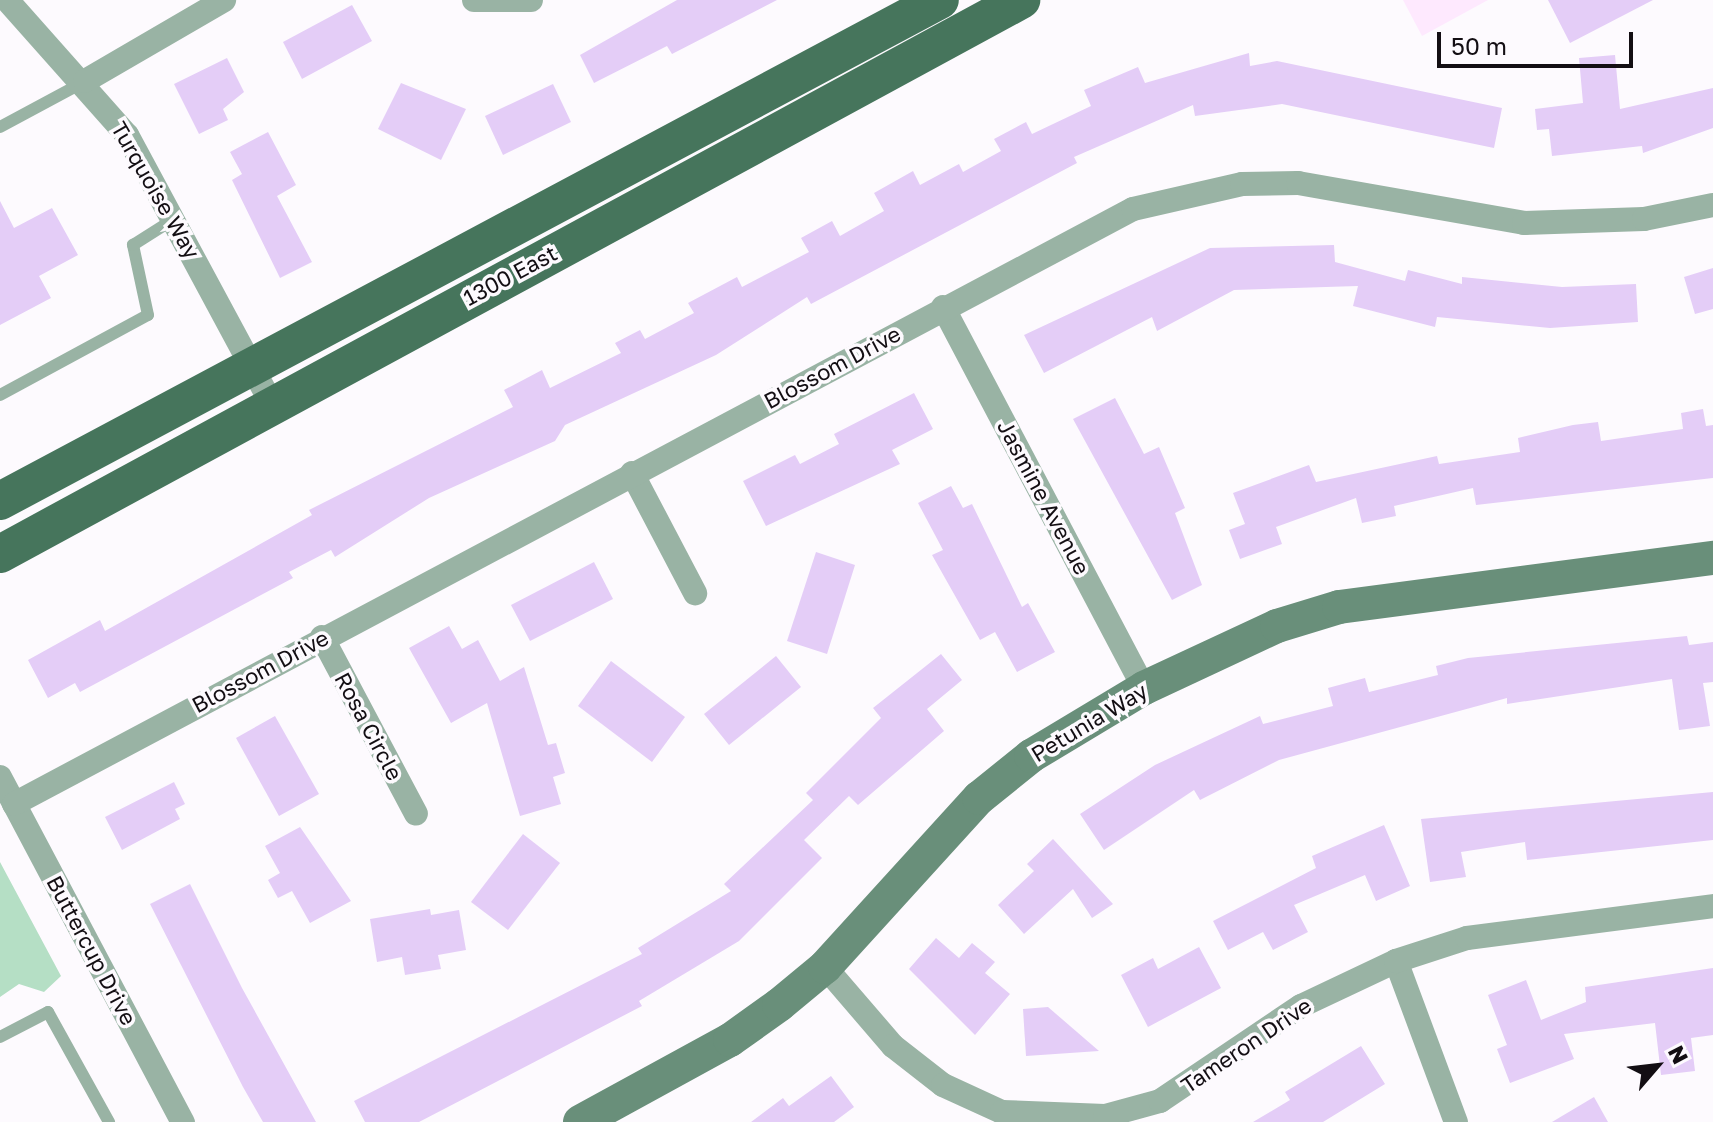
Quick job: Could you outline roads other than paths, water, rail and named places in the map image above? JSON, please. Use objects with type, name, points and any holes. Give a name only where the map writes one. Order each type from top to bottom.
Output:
[{"type":"main road","name":"1300 East","points":[[0,501],[940,0]]},
{"type":"main road","name":"1300 East","points":[[0,554],[1021,0]]},
{"type":"street","name":"Turquoise Way","points":[[7,0],[85,81],[174,219],[272,404]]},
{"type":"street","points":[[85,81],[224,0]]},
{"type":"street","points":[[474,0],[531,0]]},
{"type":"street","name":"Blossom Drive","points":[[14,804],[322,637],[1133,209],[1242,184],[1353,189],[1524,223],[1644,219],[1713,205]]},
{"type":"street","name":"Jasmine Avenue","points":[[943,307],[1144,688]]},
{"type":"street","points":[[632,473],[695,593]]},
{"type":"street","name":"Petunia Way","points":[[580,1122],[730,1040],[825,967],[979,798],[1031,756],[1144,688],[1277,626],[1339,607],[1713,558]]},
{"type":"street","name":"Rosa Circle","points":[[322,637],[416,814]]},
{"type":"street","name":"Buttercup Drive","points":[[0,777],[183,1122]]},
{"type":"street","name":"Tameron Drive","points":[[825,967],[893,1046],[943,1085],[1002,1112],[1053,1119],[1160,1101],[1301,1006],[1396,961],[1496,933],[1713,906]]},
{"type":"street","points":[[1396,961],[1456,1122]]},
{"type":"lane","points":[[0,127],[85,81]]},
{"type":"lane","points":[[0,395],[148,315],[133,245],[174,219]]},
{"type":"lane","points":[[0,1037],[48,1012],[109,1122]]}]
